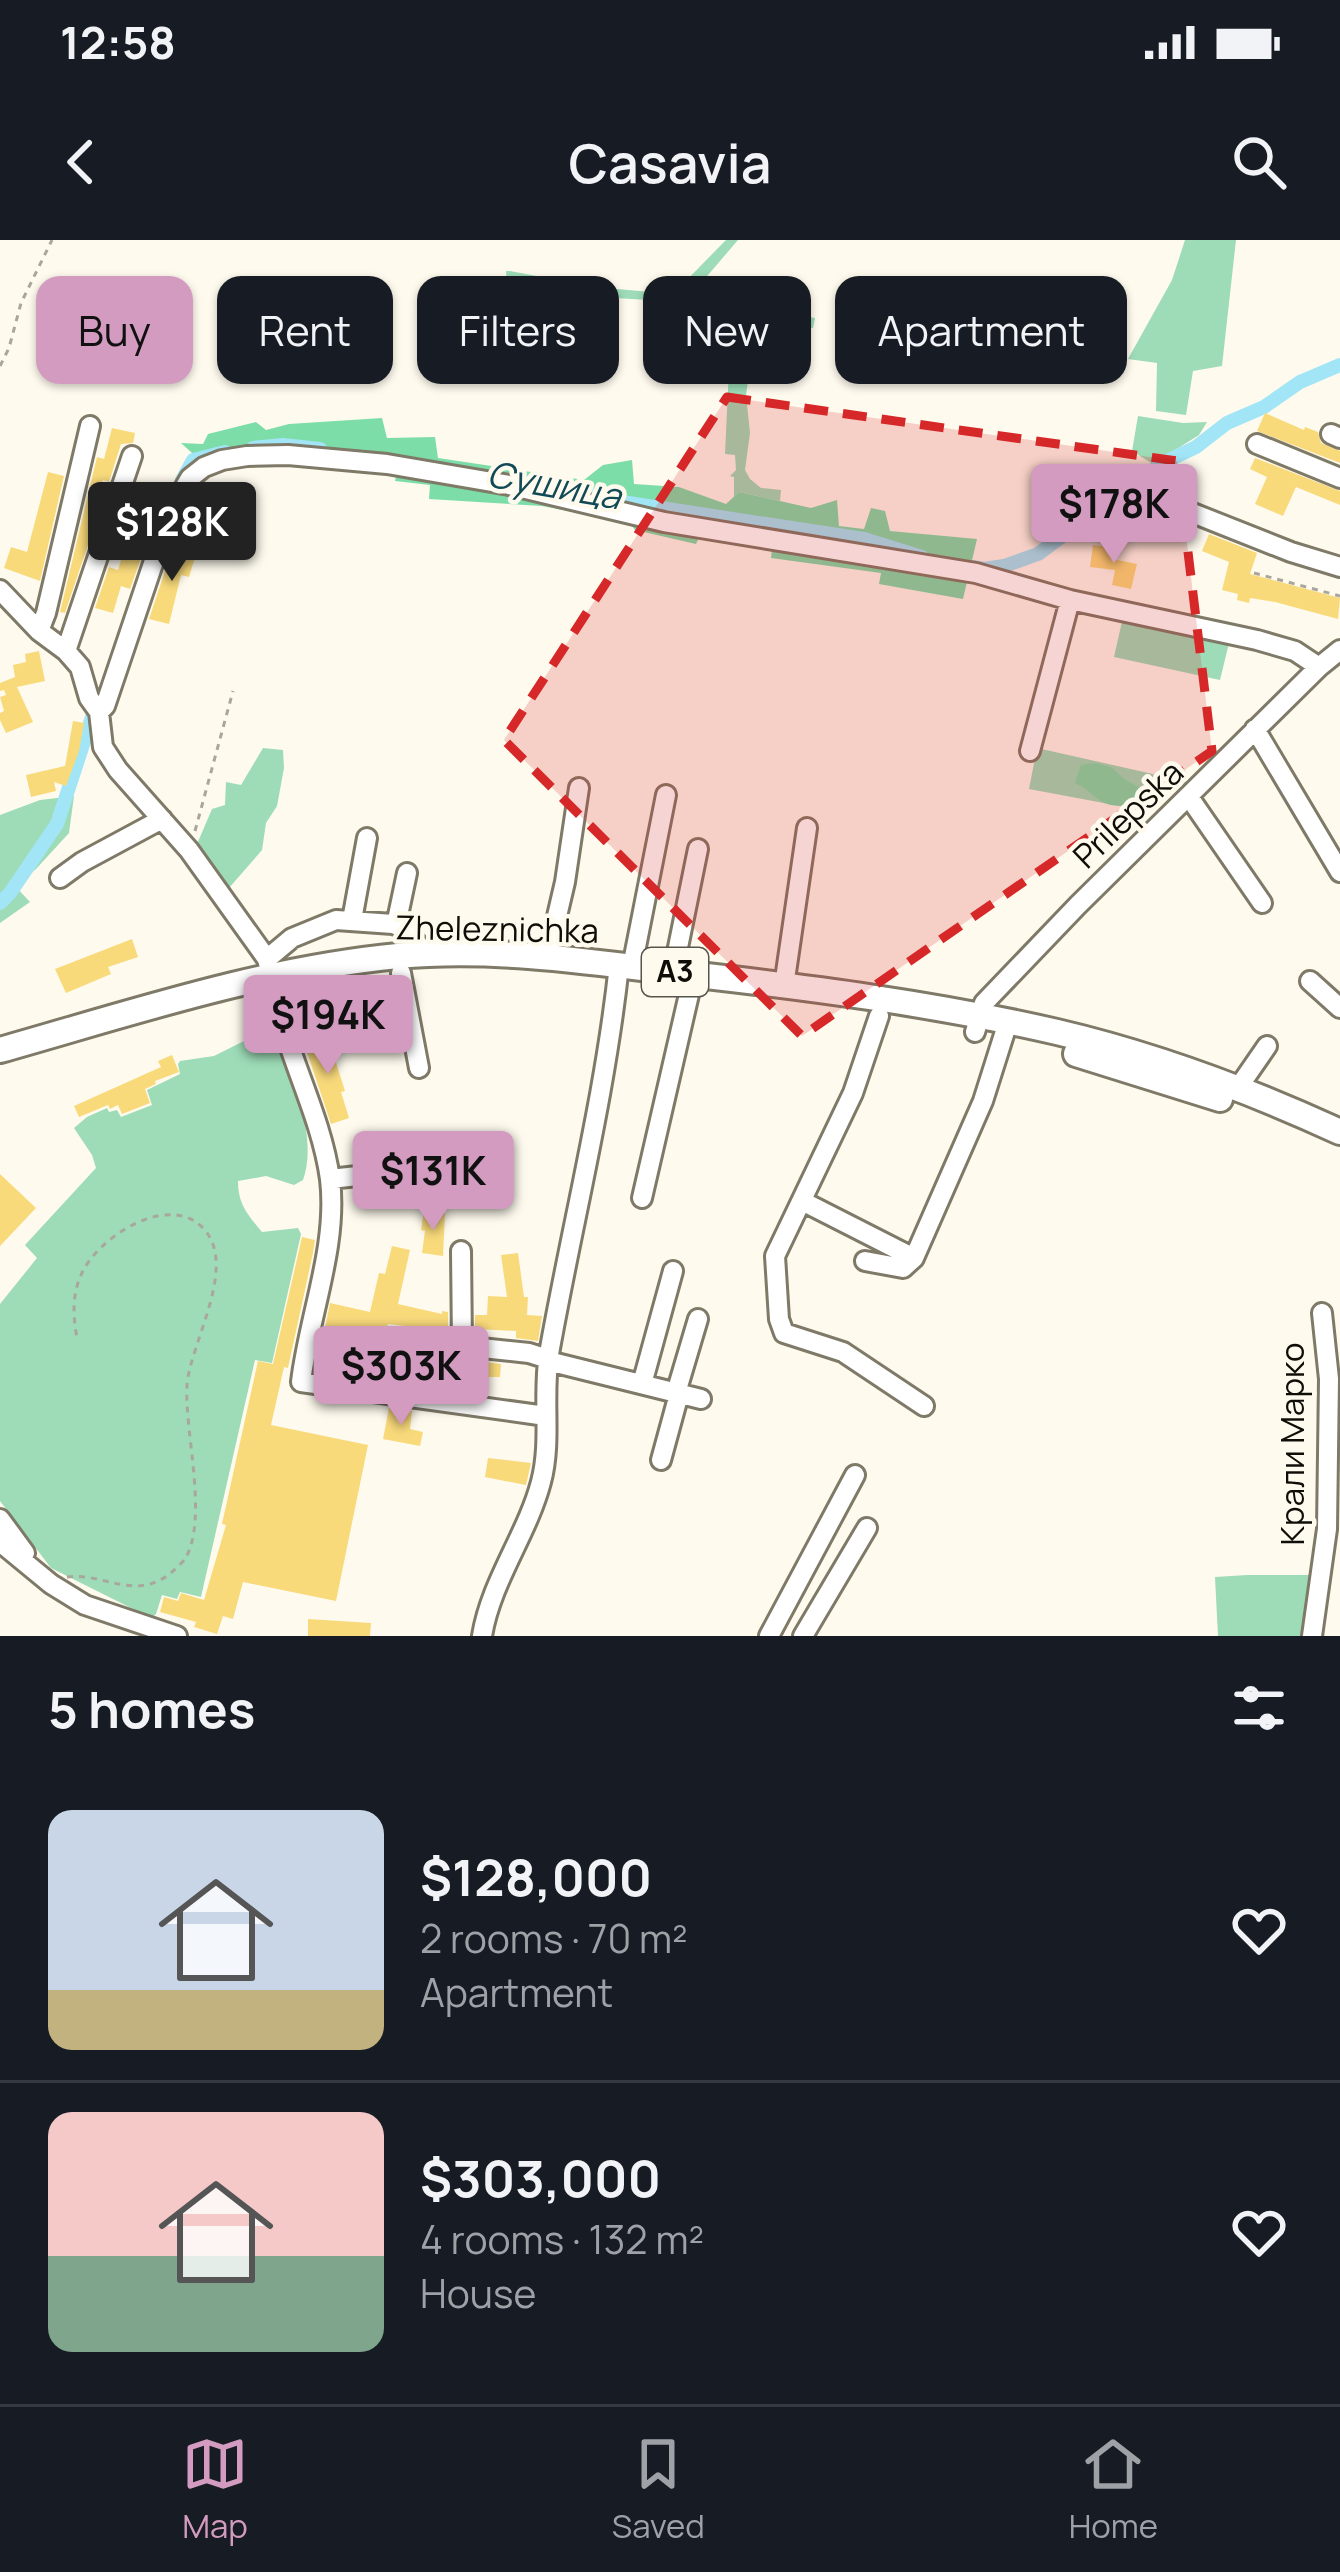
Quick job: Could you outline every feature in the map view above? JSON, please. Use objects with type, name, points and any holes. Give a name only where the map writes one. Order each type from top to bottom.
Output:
[{"type":"main road","name":"Zheleznichka","points":[[0,1050],[270,975],[427,955],[548,958],[879,1016],[977,1024]]},
{"type":"main road","name":"Zheleznichka","points":[[0,1067],[270,975],[623,971]]},
{"type":"main road","name":"Zheleznichka","points":[[682,981],[784,986],[1122,1050],[1238,1088],[1340,1132]]},
{"type":"main road","name":"Zheleznichka","points":[[1006,1030],[1192,1089],[1340,1148]]},
{"type":"street","points":[[39,631],[90,426]]},
{"type":"street","points":[[1257,444],[1340,478]]},
{"type":"street","points":[[66,651],[132,456]]},
{"type":"street","points":[[94,705],[105,706],[174,506],[190,478],[222,460],[248,456],[328,458],[468,478],[664,522],[976,573],[1070,600],[1257,640],[1295,651],[1319,667]]},
{"type":"street","points":[[1180,508],[1340,567]]},
{"type":"street","points":[[0,590],[80,667],[103,747],[135,791],[189,850],[270,975],[280,1022],[330,1179],[331,1233],[302,1382],[546,1416]]},
{"type":"street","points":[[1030,751],[1070,600]]},
{"type":"street","name":"Prilepska","points":[[977,1024],[984,1003],[1078,904],[1319,667],[1339,654]]},
{"type":"street","points":[[1256,729],[1340,872]]},
{"type":"street","points":[[548,958],[579,788]]},
{"type":"street","points":[[482,1636],[489,1607],[542,1480],[548,1360],[623,971],[666,795]]},
{"type":"street","points":[[1189,797],[1262,903]]},
{"type":"street","points":[[60,878],[161,819]]},
{"type":"street","points":[[784,986],[807,828]]},
{"type":"street","points":[[352,920],[367,838]]},
{"type":"street","points":[[642,1198],[682,981],[698,849]]},
{"type":"street","points":[[396,925],[407,872]]},
{"type":"street","points":[[270,975],[292,938],[336,920],[396,925],[415,938],[427,955]]},
{"type":"street","points":[[401,973],[418,1068]]},
{"type":"street","points":[[1310,981],[1340,1009]]},
{"type":"street","points":[[879,1016],[853,1093],[775,1256],[778,1319],[784,1334],[843,1352],[924,1406]]},
{"type":"street","points":[[865,1261],[903,1268],[914,1258],[983,1101],[1006,1030]]},
{"type":"street","points":[[1238,1088],[1267,1046]]},
{"type":"street","points":[[330,1179],[413,1170]]},
{"type":"street","points":[[802,1201],[914,1258]]},
{"type":"street","points":[[460,1251],[462,1346]]},
{"type":"street","points":[[642,1384],[673,1271]]},
{"type":"street","name":"Крали Марко","points":[[1312,1636],[1327,1528],[1329,1379],[1322,1313]]},
{"type":"street","points":[[661,1460],[698,1319]]},
{"type":"street","points":[[405,1340],[529,1353],[701,1400]]},
{"type":"street","points":[[769,1636],[855,1474]]},
{"type":"street","points":[[0,1520],[50,1585]]},
{"type":"street","points":[[803,1636],[867,1528]]},
{"type":"street","points":[[0,1542],[50,1585],[128,1629],[177,1636]]},
{"type":"street","name":"Крали Марко","points":[[1319,1575],[1340,1573]]},
{"type":"path","points":[[0,366],[21,303],[52,240]]},
{"type":"path","points":[[1254,573],[1340,596]]},
{"type":"path","points":[[189,850],[233,691]]},
{"type":"path","points":[[50,1585],[79,1575],[126,1587],[150,1584],[185,1560],[194,1520],[187,1386],[211,1307],[215,1275],[212,1241],[202,1227],[189,1218],[154,1217],[130,1223],[101,1248],[82,1272],[73,1316],[77,1338]]},
{"type":"highlighted area","points":[[727,397],[1177,461],[1212,751],[802,1036],[504,740]]},
{"type":"green space","points":[[726,240],[738,240],[707,276],[691,276]]},
{"type":"green space","points":[[1185,240],[1236,240],[1222,366],[1193,371],[1186,415],[1156,411],[1157,363],[1128,359],[1172,280]]},
{"type":"green space","points":[[619,289],[643,291],[643,300],[619,298]]},
{"type":"green space","points":[[728,384],[748,384],[750,433],[745,470],[761,488],[781,490],[780,501],[739,492],[734,497],[734,477],[730,476],[736,470],[735,455],[725,454]]},
{"type":"green space","points":[[1138,416],[1207,422],[1199,435],[1153,464],[1132,451]]},
{"type":"green space","points":[[382,418],[387,438],[435,437],[438,458],[584,480],[603,465],[632,460],[634,484],[679,487],[726,504],[739,492],[811,508],[837,500],[839,526],[864,529],[871,508],[885,511],[890,531],[977,539],[963,599],[879,584],[881,573],[771,558],[773,541],[703,529],[696,544],[635,530],[626,518],[584,506],[578,513],[542,506],[429,499],[430,485],[395,481],[397,472],[288,454],[202,462],[181,443],[203,444],[208,434],[256,422],[266,430],[289,424]]},
{"type":"green space","points":[[1123,617],[1230,639],[1220,680],[1114,657]]},
{"type":"green space","points":[[263,748],[283,750],[277,806],[266,823],[262,850],[229,888],[197,844],[212,809],[225,805],[226,782],[241,785]]},
{"type":"green space","points":[[1037,748],[1193,783],[1186,790],[1154,781],[1141,810],[1029,789]]},
{"type":"green space","points":[[1081,765],[1111,767],[1146,791],[1143,803],[1111,805],[1075,783]]},
{"type":"green space","points":[[74,796],[69,833],[15,886],[30,902],[0,923],[0,815],[40,800]]},
{"type":"green space","points":[[276,1025],[301,1102],[307,1163],[303,1180],[294,1185],[266,1176],[238,1181],[238,1189],[244,1208],[262,1232],[298,1228],[301,1234],[272,1363],[255,1360],[201,1597],[180,1592],[177,1599],[162,1595],[151,1618],[51,1568],[0,1501],[0,1304],[37,1258],[25,1245],[96,1168],[74,1128],[107,1108],[117,1110],[121,1117],[152,1105],[147,1090],[180,1074],[180,1061],[214,1056]]},
{"type":"green space","points":[[1319,1575],[1312,1636],[1218,1636],[1215,1577]]},
{"type":"building","points":[[1265,413],[1318,432],[1321,443],[1340,451],[1340,463],[1257,431]]},
{"type":"building","points":[[112,428],[135,433],[133,443],[121,444],[109,482],[103,480],[93,518],[97,518],[65,613],[60,612],[97,457],[104,459]]},
{"type":"building","points":[[1255,458],[1340,491],[1340,505],[1296,487],[1283,516],[1255,504],[1267,477],[1250,469]]},
{"type":"building","points":[[48,472],[64,476],[40,581],[4,568],[11,547],[27,552]]},
{"type":"building","points":[[137,483],[162,490],[152,525],[133,520],[127,541],[145,547],[130,589],[121,586],[113,613],[95,608],[109,567],[118,570],[124,550],[115,547]]},
{"type":"building","points":[[1209,534],[1257,553],[1250,574],[1340,598],[1338,619],[1275,602],[1237,600],[1238,594],[1222,590],[1229,562],[1202,551]]},
{"type":"building","points":[[1093,545],[1115,548],[1113,559],[1137,564],[1131,589],[1112,585],[1115,570],[1090,567]]},
{"type":"building","points":[[173,547],[196,554],[189,577],[181,575],[169,624],[149,619]]},
{"type":"building","points":[[39,651],[45,681],[17,687],[33,722],[6,733],[0,720],[4,711],[0,697],[6,695],[0,683],[15,677],[13,665],[26,662],[25,654]]},
{"type":"building","points":[[73,721],[84,723],[66,786],[54,782],[56,791],[31,797],[26,775],[65,766]]},
{"type":"building","points":[[132,939],[138,957],[108,967],[111,974],[66,993],[55,969]]},
{"type":"building","points":[[390,985],[401,1044],[388,1046],[375,988]]},
{"type":"building","points":[[326,1031],[349,1118],[331,1124],[307,1052],[311,1051],[307,1037]]},
{"type":"building","points":[[172,1055],[179,1072],[145,1089],[150,1103],[122,1114],[118,1105],[110,1109],[108,1105],[79,1117],[74,1106],[161,1067],[158,1061]]},
{"type":"building","points":[[0,1174],[36,1208],[0,1246]]},
{"type":"building","points":[[424,1210],[445,1213],[443,1256],[422,1253]]},
{"type":"building","points":[[302,1237],[315,1240],[313,1253],[271,1425],[368,1445],[336,1601],[243,1582],[233,1619],[223,1616],[217,1634],[194,1627],[196,1622],[160,1612],[164,1597],[178,1601],[181,1593],[204,1600],[226,1525],[222,1524],[258,1361],[273,1364]]},
{"type":"building","points":[[392,1246],[410,1250],[398,1304],[448,1312],[448,1331],[388,1324],[383,1349],[501,1364],[500,1377],[422,1376],[422,1372],[370,1367],[369,1378],[316,1371],[330,1303],[370,1312],[379,1273],[385,1274]]},
{"type":"building","points":[[518,1253],[527,1315],[542,1316],[538,1341],[516,1338],[516,1331],[475,1329],[475,1315],[487,1315],[488,1296],[507,1297],[501,1255]]},
{"type":"building","points":[[389,1408],[412,1411],[410,1429],[423,1432],[420,1446],[383,1439]]},
{"type":"building","points":[[488,1458],[531,1463],[526,1485],[485,1477]]},
{"type":"building","points":[[308,1619],[371,1623],[370,1636],[308,1636]]},
{"type":"waterway","name":"Сушица","points":[[973,567],[1004,566],[1038,554],[1113,505],[1135,482],[1227,423],[1340,365]]},
{"type":"waterway","name":"Сушица","points":[[253,448],[320,449]]},
{"type":"waterway","name":"Сушица","points":[[182,480],[193,460],[225,452]]},
{"type":"waterway","name":"Сушица","points":[[544,484],[622,502],[864,539],[922,557]]},
{"type":"waterway","name":"Сушица","points":[[0,903],[57,824],[97,702]]}]
